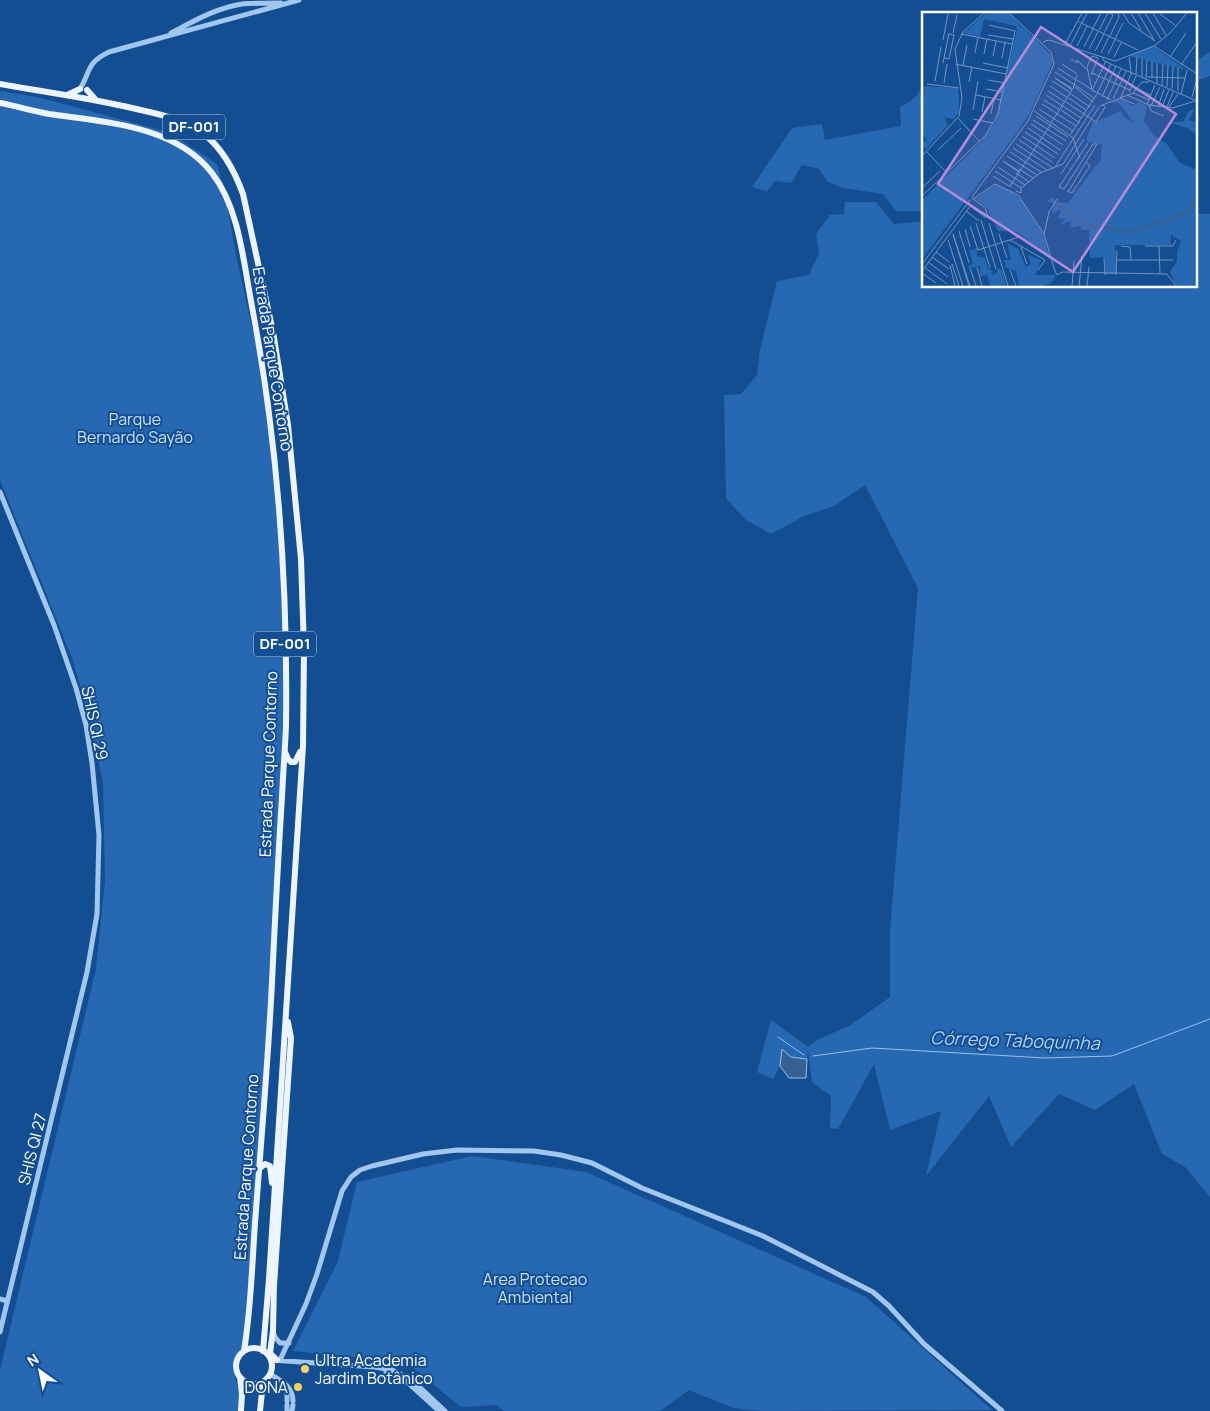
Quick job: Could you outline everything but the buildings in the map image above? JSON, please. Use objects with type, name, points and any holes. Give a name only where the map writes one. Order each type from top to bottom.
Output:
[{"type":"main road","name":"Estrada Parque Contorno","points":[[0,84],[99,101],[169,116],[182,121],[204,134],[213,142],[230,165],[238,181],[273,332],[288,425],[300,550],[304,649],[303,746],[263,1351]]},
{"type":"main road","name":"Estrada Parque Contorno","points":[[12,86],[64,98],[127,107]]},
{"type":"main road","points":[[67,95],[83,89],[99,101]]},
{"type":"main road","name":"Estrada Parque Contorno","points":[[0,103],[46,113],[136,128],[182,147],[206,167],[221,188],[234,219],[241,250],[272,423],[280,499],[285,607],[286,718],[267,1080],[249,1324],[244,1351]]},
{"type":"main road","points":[[241,250],[245,259],[252,259],[249,224]]},
{"type":"main road","points":[[247,282],[248,269],[256,270],[256,278],[262,290]]},
{"type":"main road","points":[[284,748],[289,761],[295,762],[303,746]]},
{"type":"main road","points":[[276,1360],[270,1353],[273,1331],[274,1285],[291,1038],[286,1013]]},
{"type":"main road","points":[[260,1168],[264,1165],[270,1166],[271,1181],[274,1187]]},
{"type":"main road","points":[[270,1254],[274,1285]]},
{"type":"main road","points":[[244,1351],[254,1348],[263,1351],[276,1360]]},
{"type":"main road","name":"DF-001","points":[[241,1411],[242,1394],[236,1363],[244,1351]]},
{"type":"main road","points":[[260,1411],[263,1382],[270,1374],[276,1360]]},
{"type":"main road","points":[[240,1378],[250,1384],[263,1382]]},
{"type":"street","points":[[83,89],[85,76],[90,66],[98,57],[109,52],[298,0]]},
{"type":"street","points":[[161,38],[209,14],[240,5],[291,2]]},
{"type":"street","points":[[240,5],[242,10],[241,16]]},
{"type":"street","points":[[209,14],[211,24]]},
{"type":"street","name":"SHIS QI 29","points":[[0,492],[54,625],[76,688],[86,725],[92,762],[99,835],[96,914],[87,972]]},
{"type":"street","name":"SHIS QI 27","points":[[0,1332],[87,972]]},
{"type":"street","points":[[276,1360],[289,1342],[306,1304],[342,1192],[347,1182],[356,1173],[372,1166],[442,1151],[547,1152],[580,1159],[642,1188],[764,1236],[873,1292],[883,1300],[924,1344],[1002,1411]]},
{"type":"street","points":[[0,1299],[8,1301]]},
{"type":"street","points":[[273,1331],[277,1340],[284,1344],[289,1342]]},
{"type":"street","points":[[276,1360],[366,1366],[392,1370],[408,1378],[445,1411]]},
{"type":"street","points":[[366,1366],[403,1379],[439,1411]]},
{"type":"street","points":[[270,1374],[287,1386],[293,1395],[290,1406]]},
{"type":"green space","points":[[1210,52],[1210,76],[1198,80],[1198,60]]},
{"type":"green space","points":[[922,85],[922,211],[896,211],[883,194],[844,188],[828,182],[819,169],[802,165],[791,183],[775,181],[767,191],[752,187],[792,128],[822,124],[825,140],[901,126],[900,107],[909,102]]},
{"type":"green space","name":"Parque Bernardo Sayão","points":[[0,91],[37,97],[168,132],[217,164],[268,398],[285,569],[286,711],[251,1286],[247,1291],[243,1347],[234,1359],[233,1370],[240,1396],[239,1411],[0,1411],[0,1370],[96,969],[105,880],[103,783],[88,712],[72,658],[0,480]]},
{"type":"green space","points":[[845,202],[876,202],[894,224],[922,221],[922,288],[1198,288],[1198,214],[1210,214],[1210,1197],[1185,1167],[1162,1154],[1134,1084],[1095,1110],[1059,1094],[1011,1147],[989,1096],[926,1176],[941,1111],[890,1130],[874,1064],[838,1129],[830,1128],[831,1096],[812,1082],[808,1050],[807,1059],[791,1057],[782,1050],[780,1066],[773,1079],[757,1072],[771,1020],[808,1047],[819,1039],[849,1026],[890,997],[890,930],[918,588],[865,485],[834,506],[804,516],[771,534],[746,520],[726,498],[724,395],[741,394],[757,375],[760,350],[777,281],[809,275],[819,253],[816,234],[830,215],[844,214]]},
{"type":"green space","name":"Area Protecao Ambiental","points":[[472,1156],[586,1172],[866,1297],[992,1410],[760,1411],[733,1408],[689,1390],[660,1411],[504,1411],[496,1405],[461,1407],[406,1362],[293,1351],[338,1261],[357,1182]]},
{"type":"shaded area","points":[[782,1049],[791,1057],[807,1059],[806,1078],[789,1078],[780,1066]]},
{"type":"waterway","name":"Córrego Taboquinha","points":[[813,1056],[872,1048],[1045,1058],[1112,1056],[1210,1019]]},
{"type":"waterway","name":"Córrego Taboquinha","points":[[778,1037],[804,1055]]},
{"type":"place","name":"Ultra Academia Jardim Botânico","points":[[305,1369]]},
{"type":"place","name":"DONA","points":[[298,1387]]}]
